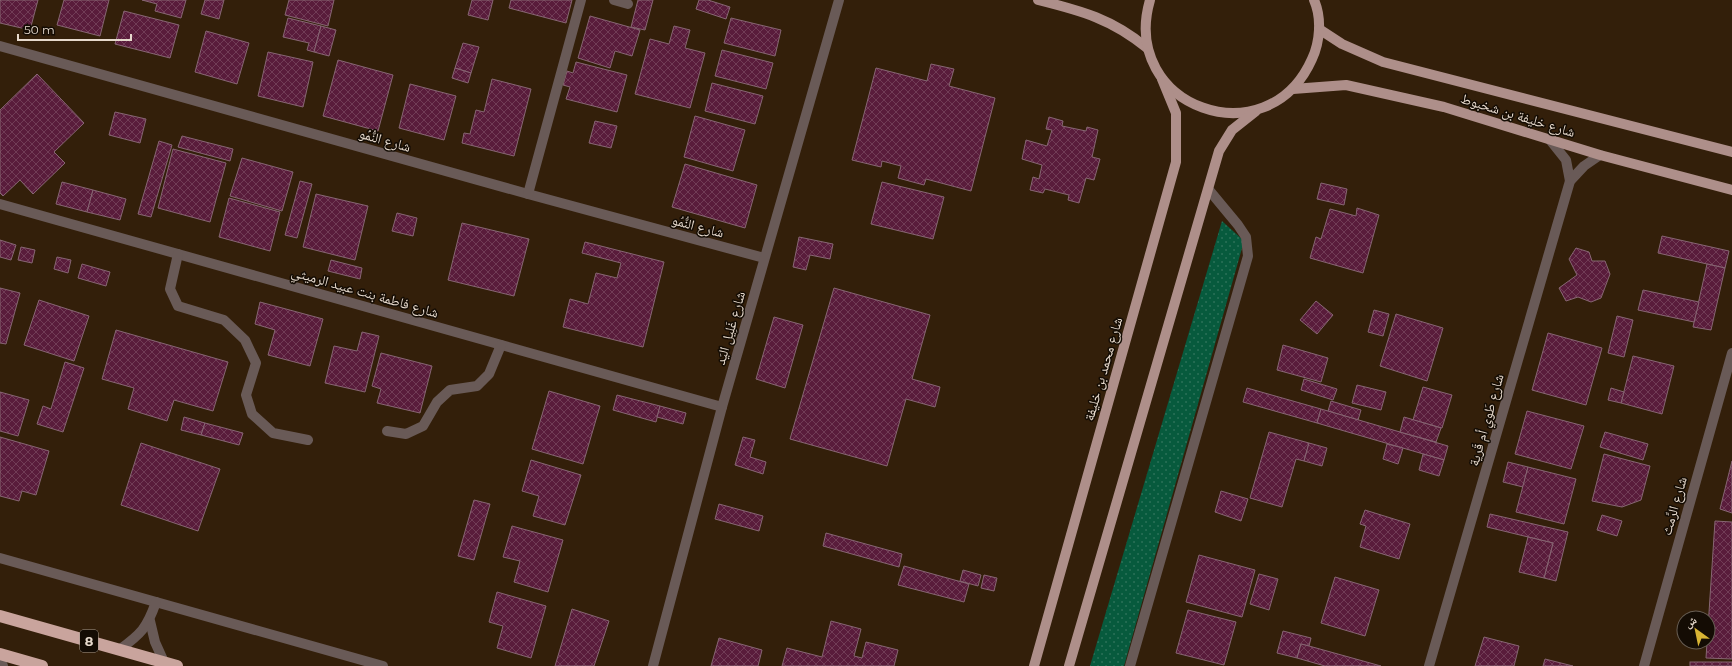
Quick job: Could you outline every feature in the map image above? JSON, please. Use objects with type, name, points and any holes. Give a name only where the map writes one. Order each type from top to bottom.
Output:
[{"type":"highway","name":"8","points":[[0,616],[177,666]]},
{"type":"highway","points":[[0,654],[42,666]]},
{"type":"main road","points":[[1038,0],[1101,18],[1133,36],[1147,48]]},
{"type":"main road","points":[[1150,0],[1145,25],[1147,48],[1153,64],[1162,78],[1180,97],[1204,109],[1229,114],[1256,111]]},
{"type":"main road","points":[[1069,666],[1220,151],[1232,130],[1256,111],[1276,102],[1293,89],[1307,72],[1316,51],[1319,29],[1314,0]]},
{"type":"main road","name":"شارع خليفة بن شخبوط","points":[[1319,29],[1342,44],[1384,62],[1732,152]]},
{"type":"main road","name":"شارع محمد بن خليفة","points":[[1034,666],[1176,162],[1176,113],[1162,78]]},
{"type":"main road","name":"شارع خليفة بن شخبوط","points":[[1293,89],[1346,85],[1444,107],[1600,155],[1732,190]]},
{"type":"street","points":[[528,194],[581,0]]},
{"type":"street","points":[[614,0],[628,4]]},
{"type":"street","name":"شارع غَلِيل اليَد","points":[[653,666],[722,407],[839,0]]},
{"type":"street","name":"شارع النُّمُو","points":[[0,46],[528,194],[764,258]]},
{"type":"street","name":"شارع طَوي أم قَرية","points":[[1550,140],[1566,160],[1570,181]]},
{"type":"street","name":"شارع طَوي أم قَرية","points":[[1429,666],[1570,181],[1584,166],[1600,155]]},
{"type":"street","points":[[1130,666],[1248,256],[1246,237],[1209,190]]},
{"type":"street","name":"شارع فاطمة بنت عبيد الرميثي","points":[[0,204],[722,407]]},
{"type":"street","points":[[178,254],[170,289],[178,306],[224,320],[244,340],[256,363],[246,395],[252,414],[273,433],[308,440]]},
{"type":"street","points":[[387,431],[406,434],[423,426],[437,402],[450,390],[477,386],[490,374],[501,345]]},
{"type":"street","name":"شارع الرِّمث","points":[[1644,666],[1732,353]]},
{"type":"street","points":[[0,558],[383,666]]},
{"type":"street","points":[[119,650],[138,636],[150,621],[156,602]]},
{"type":"street","points":[[150,621],[155,642],[164,662]]},
{"type":"street","points":[[0,660],[3,666]]},
{"type":"green space","points":[[1222,221],[1244,241],[1124,666],[1090,666]]},
{"type":"building","points":[[0,0],[38,0],[30,30],[0,23]]},
{"type":"building","points":[[64,0],[109,0],[100,36],[57,25]]},
{"type":"building","points":[[142,0],[186,0],[181,18],[155,11],[157,4]]},
{"type":"building","points":[[205,0],[224,0],[219,19],[201,14]]},
{"type":"building","points":[[289,0],[334,0],[328,26],[285,15]]},
{"type":"building","points":[[472,0],[493,0],[488,20],[468,15]]},
{"type":"building","points":[[511,0],[572,0],[566,23],[509,8]]},
{"type":"building","points":[[638,0],[653,0],[645,30],[631,27]]},
{"type":"building","points":[[699,0],[708,0],[730,7],[726,19],[696,9]]},
{"type":"building","points":[[124,11],[179,25],[170,58],[115,44]]},
{"type":"building","points":[[590,16],[640,30],[632,56],[615,51],[610,68],[578,58]]},
{"type":"building","points":[[288,18],[321,26],[314,52],[307,50],[309,43],[283,37]]},
{"type":"building","points":[[731,18],[781,30],[775,56],[724,43]]},
{"type":"building","points":[[321,26],[336,30],[329,56],[314,52]]},
{"type":"building","points":[[674,26],[690,30],[685,48],[705,53],[690,108],[635,94],[650,39],[669,44]]},
{"type":"building","points":[[206,31],[249,43],[237,84],[195,72]]},
{"type":"building","points":[[463,43],[479,47],[471,73],[455,68]]},
{"type":"building","points":[[722,50],[773,63],[766,89],[715,76]]},
{"type":"building","points":[[268,52],[313,62],[303,107],[258,96]]},
{"type":"building","points":[[338,60],[393,75],[378,131],[323,116]]},
{"type":"building","points":[[576,62],[627,75],[617,112],[566,99],[570,87],[563,85],[567,71],[573,73]]},
{"type":"building","points":[[931,64],[954,69],[949,86],[995,98],[971,191],[926,179],[924,185],[898,178],[901,166],[882,161],[881,167],[852,160],[876,68],[927,81]]},
{"type":"building","points":[[455,68],[471,73],[468,83],[452,78]]},
{"type":"building","points":[[37,74],[84,123],[54,152],[65,163],[33,194],[20,180],[3,196],[0,193],[0,110]]},
{"type":"building","points":[[492,79],[531,89],[514,156],[462,143],[464,133],[470,134],[476,110],[484,112]]},
{"type":"building","points":[[712,83],[763,96],[755,124],[705,111]]},
{"type":"building","points":[[410,84],[456,96],[444,140],[399,128]]},
{"type":"building","points":[[115,112],[146,119],[140,143],[109,135]]},
{"type":"building","points":[[695,116],[745,130],[733,171],[684,157]]},
{"type":"building","points":[[1049,117],[1063,121],[1062,126],[1086,131],[1087,127],[1098,130],[1092,157],[1100,159],[1094,180],[1086,178],[1079,203],[1068,200],[1069,195],[1045,189],[1043,193],[1030,190],[1033,177],[1039,179],[1042,165],[1022,159],[1026,140],[1047,146],[1052,130],[1046,129]]},
{"type":"building","points":[[595,121],[617,126],[611,148],[589,143]]},
{"type":"building","points":[[182,136],[233,149],[230,161],[178,147]]},
{"type":"building","points":[[159,141],[172,145],[151,217],[138,214]]},
{"type":"building","points":[[173,149],[226,163],[210,222],[158,208]]},
{"type":"building","points":[[242,158],[293,172],[282,211],[230,196]]},
{"type":"building","points":[[685,164],[757,185],[745,228],[672,207]]},
{"type":"building","points":[[300,181],[312,184],[297,238],[285,235]]},
{"type":"building","points":[[62,182],[93,190],[87,212],[56,204]]},
{"type":"building","points":[[882,182],[944,197],[933,239],[871,224]]},
{"type":"building","points":[[1321,183],[1347,189],[1344,205],[1317,199]]},
{"type":"building","points":[[93,190],[126,199],[120,220],[87,212]]},
{"type":"building","points":[[316,194],[368,206],[355,260],[303,247]]},
{"type":"building","points":[[229,198],[280,212],[270,251],[219,237]]},
{"type":"building","points":[[1357,208],[1379,215],[1363,273],[1310,258],[1316,237],[1321,239],[1330,209],[1356,216]]},
{"type":"building","points":[[397,213],[417,218],[413,236],[392,231]]},
{"type":"building","points":[[462,223],[529,239],[514,296],[448,280]]},
{"type":"building","points":[[1662,236],[1729,251],[1725,268],[1658,253]]},
{"type":"building","points":[[799,237],[833,244],[830,259],[810,255],[806,270],[793,267]]},
{"type":"building","points":[[0,240],[16,245],[11,260],[0,257]]},
{"type":"building","points":[[585,242],[664,262],[643,347],[563,327],[570,299],[588,304],[596,273],[617,278],[621,263],[582,253]]},
{"type":"building","points":[[21,247],[35,250],[32,263],[18,260]]},
{"type":"building","points":[[1576,248],[1589,252],[1592,261],[1605,261],[1610,274],[1601,298],[1591,302],[1578,297],[1566,301],[1559,288],[1577,275],[1569,259]]},
{"type":"building","points":[[57,257],[71,260],[68,273],[54,269]]},
{"type":"building","points":[[331,260],[362,268],[360,279],[328,271]]},
{"type":"building","points":[[82,264],[110,272],[106,286],[78,278]]},
{"type":"building","points":[[1707,264],[1725,268],[1711,330],[1693,327]]},
{"type":"building","points":[[0,288],[20,293],[6,344],[0,343]]},
{"type":"building","points":[[834,288],[930,315],[912,379],[940,387],[935,407],[906,399],[887,466],[790,439]]},
{"type":"building","points":[[1643,290],[1699,302],[1694,322],[1638,310]]},
{"type":"building","points":[[39,300],[89,316],[74,361],[24,345]]},
{"type":"building","points":[[1316,301],[1333,315],[1317,334],[1300,320]]},
{"type":"building","points":[[260,302],[323,319],[310,366],[268,355],[275,330],[255,324]]},
{"type":"building","points":[[1374,310],[1389,314],[1383,336],[1368,332]]},
{"type":"building","points":[[1396,314],[1443,328],[1427,381],[1380,366]]},
{"type":"building","points":[[1617,316],[1633,320],[1624,357],[1608,353]]},
{"type":"building","points":[[774,317],[803,325],[785,388],[756,379]]},
{"type":"building","points":[[116,330],[228,362],[213,411],[174,400],[167,421],[128,409],[134,388],[102,379]]},
{"type":"building","points":[[362,332],[379,336],[365,392],[325,383],[334,346],[357,351]]},
{"type":"building","points":[[1548,333],[1602,348],[1586,405],[1532,390]]},
{"type":"building","points":[[1283,345],[1328,358],[1321,382],[1277,370]]},
{"type":"building","points":[[381,353],[432,366],[420,413],[377,403],[381,389],[372,386]]},
{"type":"building","points":[[1633,356],[1674,366],[1662,414],[1621,403]]},
{"type":"building","points":[[65,362],[84,368],[63,432],[37,424],[43,406],[51,409]]},
{"type":"building","points":[[1304,379],[1337,389],[1333,400],[1301,390]]},
{"type":"building","points":[[1357,385],[1386,392],[1381,410],[1352,403]]},
{"type":"building","points":[[1423,387],[1452,395],[1442,428],[1413,420]]},
{"type":"building","points":[[1247,388],[1321,409],[1317,423],[1243,402]]},
{"type":"building","points":[[1611,388],[1624,392],[1621,403],[1608,400]]},
{"type":"building","points":[[549,391],[600,406],[583,464],[532,449]]},
{"type":"building","points":[[0,392],[29,400],[18,436],[0,431]]},
{"type":"building","points":[[617,395],[660,406],[656,422],[613,410]]},
{"type":"building","points":[[1331,401],[1361,410],[1358,420],[1328,411]]},
{"type":"building","points":[[660,406],[686,413],[683,424],[657,417]]},
{"type":"building","points":[[1321,409],[1448,446],[1444,460],[1317,423]]},
{"type":"building","points":[[1527,411],[1584,426],[1571,469],[1515,454]]},
{"type":"building","points":[[184,417],[205,423],[201,435],[181,430]]},
{"type":"building","points":[[1404,417],[1441,428],[1436,442],[1400,432]]},
{"type":"building","points":[[205,423],[243,433],[239,445],[201,435]]},
{"type":"building","points":[[1269,432],[1309,443],[1304,461],[1296,459],[1282,507],[1250,498]]},
{"type":"building","points":[[1605,432],[1648,444],[1643,460],[1600,447]]},
{"type":"building","points":[[0,437],[49,451],[36,495],[22,491],[19,501],[0,496]]},
{"type":"building","points":[[743,437],[755,440],[750,457],[766,462],[763,474],[735,465]]},
{"type":"building","points":[[141,443],[220,469],[198,531],[121,505]]},
{"type":"building","points":[[1309,443],[1327,448],[1322,466],[1304,461]]},
{"type":"building","points":[[1387,444],[1403,448],[1398,464],[1383,459]]},
{"type":"building","points":[[1423,454],[1444,460],[1439,476],[1419,470]]},
{"type":"building","points":[[1604,454],[1650,466],[1641,500],[1622,507],[1592,501]]},
{"type":"building","points":[[531,460],[581,475],[565,525],[533,516],[539,496],[522,491]]},
{"type":"building","points":[[1732,461],[1732,513],[1720,509]]},
{"type":"building","points":[[1508,462],[1528,467],[1523,487],[1503,482]]},
{"type":"building","points":[[1528,467],[1576,479],[1564,524],[1516,512]]},
{"type":"building","points":[[1221,491],[1248,499],[1241,521],[1215,512]]},
{"type":"building","points":[[474,500],[490,504],[474,560],[458,556]]},
{"type":"building","points":[[719,504],[763,516],[759,531],[715,519]]},
{"type":"building","points":[[1365,510],[1410,524],[1399,559],[1360,547],[1366,526],[1360,524]]},
{"type":"building","points":[[1490,514],[1568,532],[1556,581],[1544,578],[1553,543],[1487,527]]},
{"type":"building","points":[[1602,515],[1622,521],[1617,536],[1597,530]]},
{"type":"building","points":[[1715,521],[1732,522],[1732,659],[1706,658],[1707,650],[1716,650],[1716,610],[1709,610]]},
{"type":"building","points":[[512,526],[563,540],[548,592],[514,582],[520,561],[503,557]]},
{"type":"building","points":[[826,533],[902,554],[899,567],[823,546]]},
{"type":"building","points":[[1528,537],[1553,543],[1544,578],[1519,572]]},
{"type":"building","points":[[1199,555],[1255,570],[1242,617],[1186,602]]},
{"type":"building","points":[[904,566],[969,584],[964,602],[898,585]]},
{"type":"building","points":[[963,570],[981,575],[978,586],[960,581]]},
{"type":"building","points":[[1259,574],[1278,579],[1269,610],[1250,604]]},
{"type":"building","points":[[984,575],[997,578],[994,591],[981,588]]},
{"type":"building","points":[[1335,577],[1379,590],[1365,636],[1321,623]]},
{"type":"building","points":[[497,592],[546,606],[531,658],[497,648],[503,626],[489,622]]},
{"type":"building","points":[[572,609],[609,621],[594,666],[555,666]]},
{"type":"building","points":[[1188,610],[1236,622],[1224,665],[1176,653]]},
{"type":"building","points":[[831,621],[861,629],[854,656],[862,658],[866,642],[898,650],[894,666],[782,666],[787,648],[822,657]]},
{"type":"building","points":[[1283,631],[1311,638],[1309,646],[1301,644],[1297,658],[1277,653]]},
{"type":"building","points":[[1484,637],[1519,646],[1514,666],[1475,666]]},
{"type":"building","points":[[719,638],[762,650],[758,666],[711,666]]},
{"type":"building","points":[[1301,644],[1381,666],[1325,666],[1297,658]]},
{"type":"building","points":[[1545,659],[1573,666],[1543,666]]},
{"type":"building","points":[[1690,662],[1732,662],[1732,666],[1690,666]]}]
